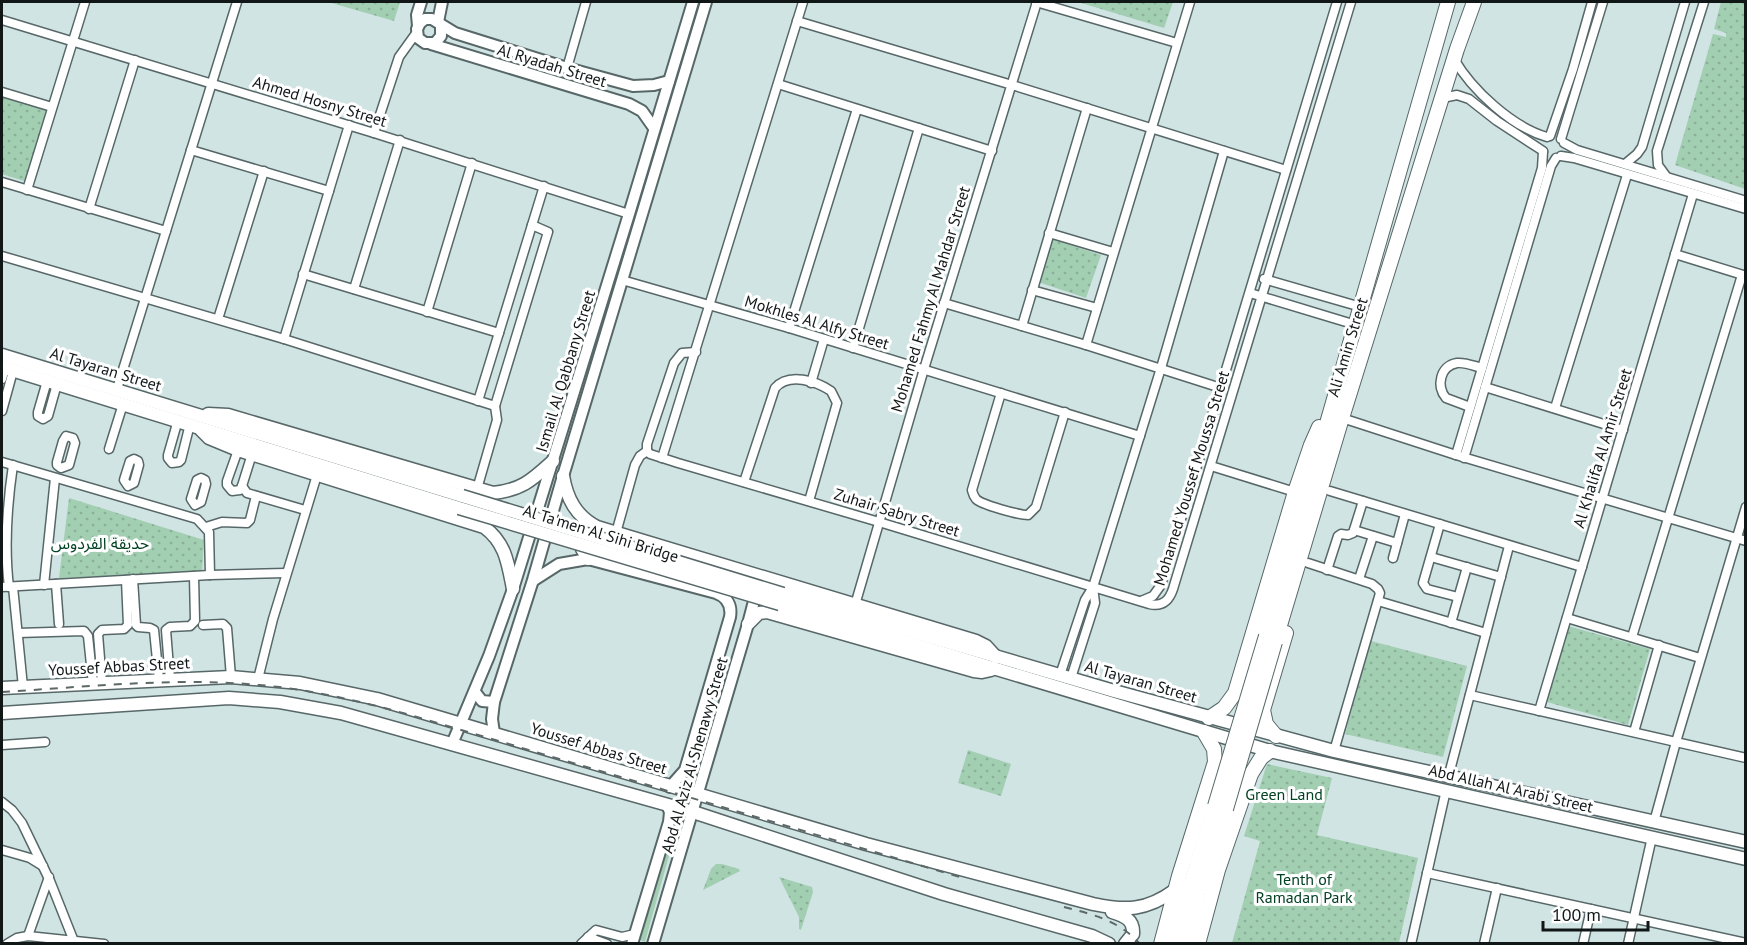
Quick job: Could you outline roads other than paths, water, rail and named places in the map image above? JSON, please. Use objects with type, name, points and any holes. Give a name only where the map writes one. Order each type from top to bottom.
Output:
[{"type":"main road","name":"Ali Amin Street","points":[[1276,736],[1266,724],[1264,706],[1344,445],[1345,436],[1336,417],[1356,324],[1448,2]]},
{"type":"main road","points":[[1437,41],[1455,2]]},
{"type":"main road","points":[[1466,20],[1468,2]]},
{"type":"main road","name":"Ali Amin Street","points":[[1213,719],[1231,700],[1243,670],[1295,492],[1314,437],[1321,424],[1336,417],[1466,20],[1474,2]]},
{"type":"main road","name":"Al Tayaran Street","points":[[2,355],[117,389],[192,422]]},
{"type":"main road","name":"Al Tayaran Street","points":[[5,371],[192,422]]},
{"type":"main road","points":[[513,589],[502,545],[484,527],[238,450],[209,438],[192,422],[212,413],[228,415],[493,493],[512,491],[524,486],[553,461]]},
{"type":"main road","points":[[1185,944],[1198,892],[1226,807],[1271,639],[1336,417]]},
{"type":"main road","name":"Al Ta'men Al Sihi Bridge","points":[[192,422],[996,663]]},
{"type":"main road","points":[[563,476],[567,495],[574,508],[583,519],[597,527],[982,644],[996,663],[982,672],[974,671],[763,611],[754,616],[748,624]]},
{"type":"main road","points":[[484,527],[493,525],[500,513],[500,504],[493,493]]},
{"type":"main road","points":[[588,559],[582,549],[583,538],[587,532],[597,527]]},
{"type":"main road","points":[[763,611],[763,597],[767,588],[774,582]]},
{"type":"main road","name":"Al Tayaran Street","points":[[996,663],[1066,677],[1276,736]]},
{"type":"main road","name":"Al Tayaran Street","points":[[996,663],[1209,734],[1270,751]]},
{"type":"main road","points":[[1243,670],[1258,682],[1271,682]]},
{"type":"main road","name":"Youssef Abbas Street","points":[[2,688],[231,677],[300,683],[350,693],[494,733],[866,844],[1093,904],[1117,909],[1133,909],[1148,905],[1174,890]]},
{"type":"main road","points":[[2,713],[198,699],[280,702],[341,713],[693,812],[944,894],[1092,936],[1109,943]]},
{"type":"main road","points":[[1161,944],[1174,890],[1215,757],[1209,734],[1218,734],[1221,725],[1213,719]]},
{"type":"main road","points":[[1172,944],[1226,807],[1253,769],[1270,751],[1268,744],[1276,736]]},
{"type":"main road","name":"Abd Allah Al Arabi Street","points":[[1276,736],[1447,784],[1746,859]]},
{"type":"main road","name":"Abd Allah Al Arabi Street","points":[[1270,751],[1654,822],[1741,841]]},
{"type":"main road","points":[[1198,944],[1211,892],[1226,807],[1234,797],[1216,788],[1206,789]]},
{"type":"main road","points":[[1732,855],[1741,841]]},
{"type":"main road","points":[[1093,904],[1125,916],[1130,921],[1133,934],[1125,944]]},
{"type":"street","points":[[27,190],[85,2]]},
{"type":"street","points":[[117,389],[236,2]]},
{"type":"street","points":[[421,2],[417,15],[417,29],[420,40],[431,44],[441,36],[439,24],[442,2]]},
{"type":"street","points":[[567,68],[586,2]]},
{"type":"street","name":"Ismail Al Qabbany Street","points":[[452,744],[475,692],[513,589],[693,2]]},
{"type":"street","name":"Ismail Al Qabbany Street","points":[[494,733],[492,719],[494,702],[533,580],[706,2]]},
{"type":"street","points":[[662,458],[803,2]]},
{"type":"street","points":[[1037,2],[1177,43]]},
{"type":"street","name":"Mohamed Fahmy Al Mahdar Street","points":[[855,605],[924,369],[1037,2]]},
{"type":"street","points":[[1086,345],[1190,2]]},
{"type":"street","name":"Mohamed Youssef Moussa Street","points":[[1141,602],[1153,596],[1161,585],[1337,2]]},
{"type":"street","name":"Mohamed Youssef Moussa Street","points":[[1141,602],[1160,605],[1169,599],[1173,589],[1351,2]]},
{"type":"street","points":[[1466,435],[1470,407],[1542,168],[1543,143],[1549,137],[1573,69],[1592,2]]},
{"type":"street","points":[[1460,456],[1485,387],[1551,166],[1564,153],[1563,141],[1603,2]]},
{"type":"street","points":[[1625,164],[1642,147],[1685,2]]},
{"type":"street","points":[[1666,177],[1658,165],[1657,151],[1704,2]]},
{"type":"street","points":[[374,133],[399,57],[425,19],[432,19],[439,24]]},
{"type":"street","name":"Ahmed Hosny Street","points":[[2,20],[400,140],[629,214]]},
{"type":"street","points":[[797,21],[1012,84],[1286,170]]},
{"type":"street","name":"Al Ryadah Street","points":[[439,24],[455,33],[633,86],[654,85],[669,81]]},
{"type":"street","name":"Al Ryadah Street","points":[[431,44],[629,104],[642,111],[654,128]]},
{"type":"street","points":[[1454,59],[1463,75],[1511,119],[1563,141],[1577,150],[1746,201]]},
{"type":"street","points":[[89,209],[135,60]]},
{"type":"street","points":[[1466,97],[1466,88],[1471,83]]},
{"type":"street","points":[[778,84],[992,151]]},
{"type":"street","points":[[629,104],[636,101],[639,94],[633,86]]},
{"type":"street","points":[[2,92],[52,107]]},
{"type":"street","points":[[1442,99],[1453,95],[1466,97],[1549,158],[1574,158],[1746,209]]},
{"type":"street","points":[[1022,326],[1087,108]]},
{"type":"street","points":[[789,328],[857,109]]},
{"type":"street","points":[[285,339],[349,125]]},
{"type":"street","points":[[853,348],[919,128]]},
{"type":"street","points":[[354,289],[400,140]]},
{"type":"street","points":[[1642,147],[1648,153],[1657,151]]},
{"type":"street","points":[[191,150],[329,191]]},
{"type":"street","points":[[1066,677],[1095,603],[1093,587],[1161,369],[1224,151]]},
{"type":"street","points":[[427,312],[472,163]]},
{"type":"street","points":[[218,320],[264,171]]},
{"type":"street","points":[[1555,408],[1627,175]]},
{"type":"street","points":[[2,182],[166,231]]},
{"type":"street","points":[[478,401],[544,186]]},
{"type":"street","name":"Al Khalifa Al Amir Street","points":[[1539,711],[1693,194]]},
{"type":"street","points":[[477,489],[497,420],[495,406],[549,232],[532,225]]},
{"type":"street","points":[[1049,233],[1113,252]]},
{"type":"street","points":[[1632,637],[1744,275],[1675,254]]},
{"type":"street","points":[[2,256],[285,339],[495,406]]},
{"type":"street","points":[[303,274],[499,333]]},
{"type":"street","points":[[1255,276],[1361,307]]},
{"type":"street","name":"Mokhles Al Alfy Street","points":[[622,280],[789,328],[1140,436]]},
{"type":"street","points":[[1032,290],[1097,308]]},
{"type":"street","points":[[1250,293],[1356,324]]},
{"type":"street","points":[[944,303],[1221,388]]},
{"type":"street","points":[[812,383],[824,339]]},
{"type":"street","points":[[616,533],[635,465],[646,451],[674,363],[682,353],[696,352]]},
{"type":"street","points":[[1470,407],[1446,398],[1440,388],[1441,376],[1449,367],[1460,363],[1482,368]]},
{"type":"street","points":[[2,411],[5,371]]},
{"type":"street","points":[[744,482],[775,388],[782,381],[792,379],[812,383],[831,391],[837,403],[809,501]]},
{"type":"street","points":[[1485,387],[1623,429]]},
{"type":"street","points":[[1001,393],[972,485],[972,494],[981,502],[1021,514],[1028,515],[1036,507],[1065,412]]},
{"type":"street","points":[[110,449],[123,404]]},
{"type":"street","points":[[1336,417],[1746,541]]},
{"type":"street","points":[[238,450],[227,485],[232,491],[242,486],[252,454]]},
{"type":"street","name":"Zuhair Sabry Street","points":[[646,451],[662,458],[1141,602]]},
{"type":"street","points":[[2,462],[192,517],[202,522],[209,532],[210,575]]},
{"type":"street","points":[[13,465],[5,560],[18,633],[22,687]]},
{"type":"street","points":[[1211,466],[1295,492]]},
{"type":"street","points":[[44,585],[56,478],[61,468]]},
{"type":"street","points":[[258,679],[286,573],[316,475]]},
{"type":"street","points":[[125,498],[128,486]]},
{"type":"street","points":[[242,486],[247,493],[305,510]]},
{"type":"street","points":[[1330,491],[1582,567]]},
{"type":"street","points":[[206,527],[222,522],[247,523],[250,520],[256,496]]},
{"type":"street","points":[[1328,570],[1338,536],[1351,535],[1363,501]]},
{"type":"street","points":[[192,517],[195,505]]},
{"type":"street","points":[[1654,822],[1700,658],[1746,507]]},
{"type":"street","points":[[1393,558],[1405,514]]},
{"type":"street","points":[[1440,524],[1424,586],[1458,597]]},
{"type":"street","points":[[1354,530],[1397,543]]},
{"type":"street","points":[[1359,579],[1373,536]]},
{"type":"street","points":[[1411,944],[1447,784],[1509,546]]},
{"type":"street","points":[[1431,557],[1501,577]]},
{"type":"street","points":[[533,580],[559,564],[588,559]]},
{"type":"street","name":"Abd Al Aziz Al Shenawy Street","points":[[588,559],[716,593],[725,598],[731,612],[685,771],[670,787]]},
{"type":"street","points":[[1308,563],[1376,585],[1378,589],[1378,601],[1334,751]]},
{"type":"street","points":[[1450,622],[1467,567]]},
{"type":"street","points":[[8,587],[210,575],[286,573]]},
{"type":"street","name":"Abd Al Aziz Al Shenawy Street","points":[[653,944],[748,624],[754,595],[750,574]]},
{"type":"street","points":[[164,680],[166,630],[171,627],[190,626],[195,621],[194,576]]},
{"type":"street","points":[[129,580],[136,625],[154,630],[164,680]]},
{"type":"street","points":[[98,683],[98,634],[102,630],[124,629],[128,625],[129,580]]},
{"type":"street","points":[[56,584],[59,624]]},
{"type":"street","points":[[1161,585],[1173,589]]},
{"type":"street","points":[[1378,601],[1486,633]]},
{"type":"street","points":[[1567,618],[1700,658]]},
{"type":"street","points":[[203,625],[223,624],[227,628],[231,677]]},
{"type":"street","points":[[18,633],[84,631],[98,683]]},
{"type":"street","points":[[1634,732],[1659,645]]},
{"type":"street","points":[[475,692],[482,701],[494,702]]},
{"type":"street","points":[[1470,695],[1676,742],[1745,755]]},
{"type":"street","points":[[2,745],[45,742]]},
{"type":"street","points":[[685,771],[689,775],[696,776],[704,772]]},
{"type":"street","points":[[2,802],[17,815],[49,878],[74,942]]},
{"type":"street","name":"Abd Al Aziz Al Shenawy Street","points":[[634,939],[669,822],[670,812],[667,805]]},
{"type":"street","points":[[1628,944],[1652,837]]},
{"type":"street","points":[[2,850],[30,858],[43,866]]},
{"type":"street","points":[[1427,873],[1746,942]]},
{"type":"street","points":[[28,936],[49,878]]},
{"type":"street","points":[[1484,944],[1497,888]]},
{"type":"street","points":[[1583,944],[1591,909]]},
{"type":"street","points":[[580,944],[596,930],[634,939]]},
{"type":"street","points":[[1699,944],[1701,933]]},
{"type":"street","points":[[7,944],[17,938],[28,936],[104,944]]},
{"type":"street","points":[[588,937],[607,944]]},
{"type":"railway","points":[[2,692],[195,682],[278,687],[352,700],[407,714],[963,878]]},
{"type":"railway","points":[[1064,907],[1115,924],[1140,944]]},
{"type":"park label","name":"حديقة الفردوس","points":[[100,543]]},
{"type":"park label","name":"Green Land","points":[[1284,794]]},
{"type":"park label","name":"Tenth of Ramadan Park","points":[[1304,888]]}]
